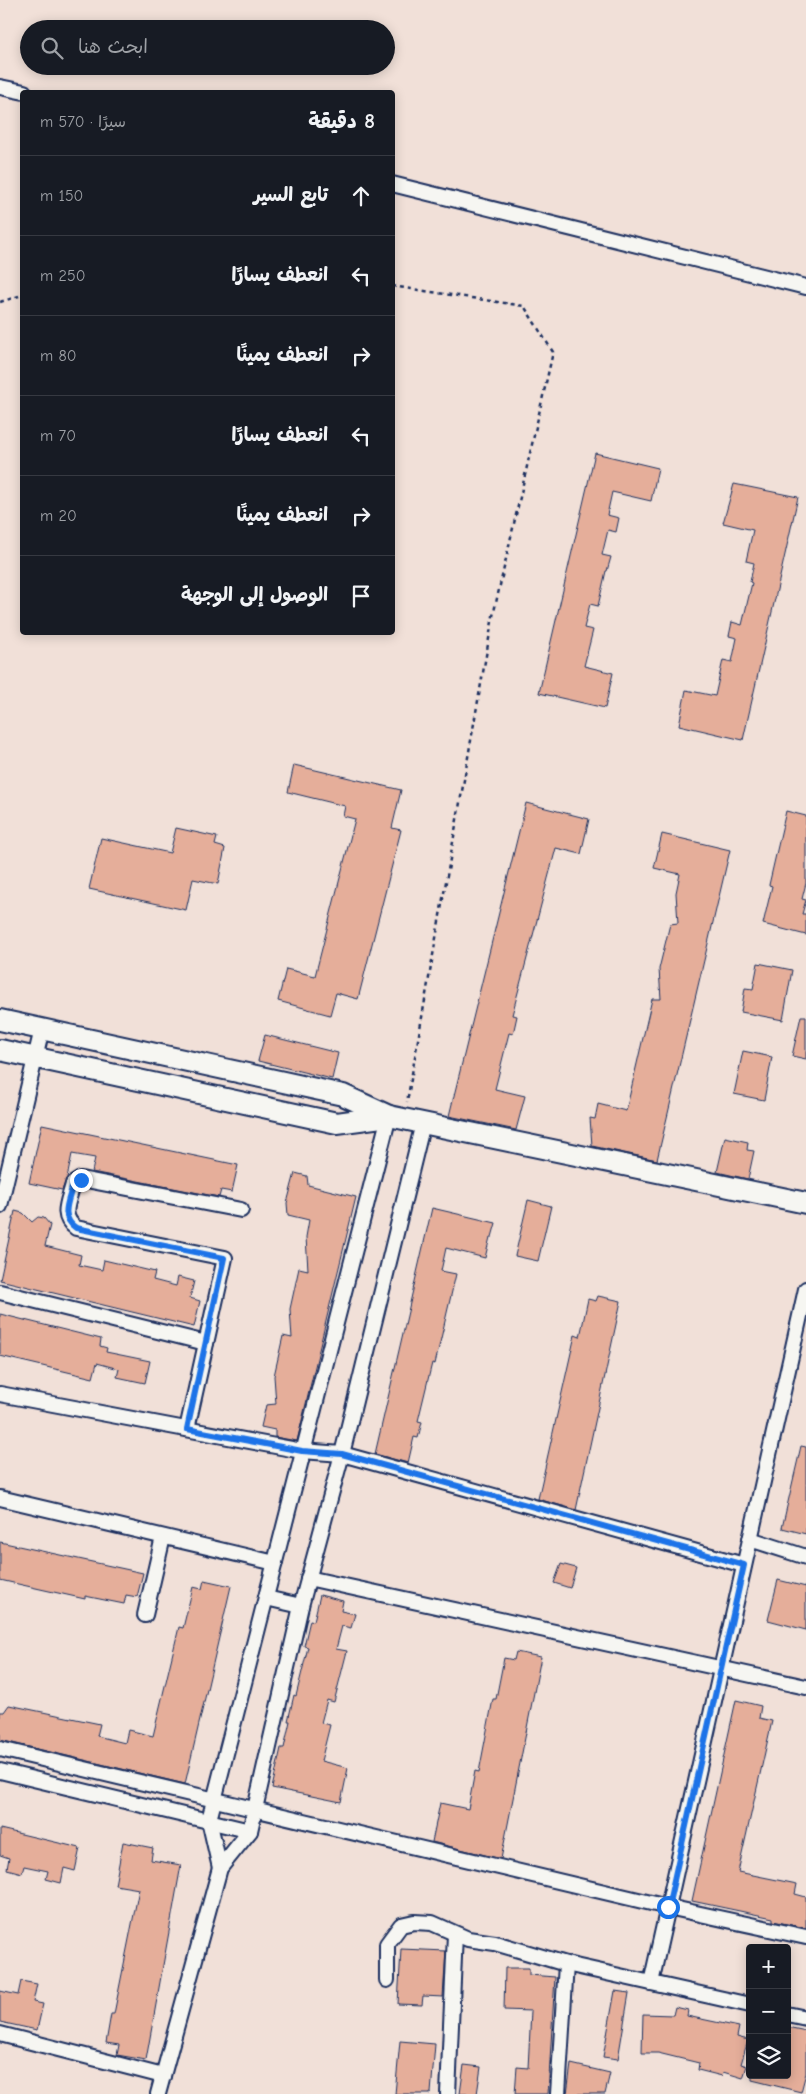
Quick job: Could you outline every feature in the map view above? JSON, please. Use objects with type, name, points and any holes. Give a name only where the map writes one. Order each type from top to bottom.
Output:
[{"type":"main road","points":[[0,1020],[343,1095],[406,1119],[806,1203]]},
{"type":"main road","points":[[0,1050],[337,1124],[406,1119]]},
{"type":"street","points":[[0,86],[20,91]]},
{"type":"street","points":[[395,185],[806,287]]},
{"type":"street","points":[[0,1206],[42,1028]]},
{"type":"street","points":[[220,1868],[209,1820],[302,1451],[406,1119]]},
{"type":"street","points":[[158,2094],[220,1868],[250,1831],[300,1606],[342,1454],[406,1119]]},
{"type":"street","points":[[187,1429],[224,1258],[76,1228],[68,1222],[65,1215],[73,1184],[81,1180],[241,1210]]},
{"type":"street","points":[[651,1983],[806,1289]]},
{"type":"street","points":[[0,1292],[206,1343]]},
{"type":"street","points":[[0,1394],[302,1451],[342,1454],[744,1565]]},
{"type":"street","points":[[0,1498],[275,1563]]},
{"type":"street","points":[[145,1615],[163,1537]]},
{"type":"street","points":[[750,1539],[806,1557]]},
{"type":"street","points":[[308,1578],[806,1687]]},
{"type":"street","points":[[266,1598],[300,1606]]},
{"type":"street","points":[[0,1749],[668,1907],[806,1937]]},
{"type":"street","points":[[0,1771],[250,1831]]},
{"type":"street","points":[[387,1980],[388,1944],[401,1925],[414,1922],[432,1923],[468,1939],[495,1943],[566,1964],[746,2005]]},
{"type":"street","points":[[448,2094],[455,1934]]},
{"type":"street","points":[[558,2094],[566,1964]]},
{"type":"street","points":[[791,2015],[806,2018]]},
{"type":"street","points":[[0,2034],[163,2076]]},
{"type":"path","points":[[395,286],[524,306],[553,352],[493,616],[406,1119]]},
{"type":"path","points":[[0,302],[20,296]]},
{"type":"building","points":[[595,453],[658,468],[651,501],[612,492],[607,515],[619,518],[616,532],[608,530],[602,555],[611,557],[598,606],[590,604],[584,628],[593,630],[584,666],[613,673],[605,708],[539,693]]},
{"type":"building","points":[[734,484],[798,497],[743,740],[679,725],[686,690],[715,696],[723,660],[732,662],[737,638],[729,636],[732,622],[742,625],[752,583],[750,582],[754,563],[746,561],[753,530],[723,523]]},
{"type":"building","points":[[294,765],[401,790],[392,828],[401,830],[358,999],[336,993],[330,1015],[278,1001],[286,969],[315,976],[355,819],[343,816],[345,806],[288,792]]},
{"type":"building","points":[[526,803],[589,819],[581,854],[556,848],[512,1015],[517,1016],[513,1034],[509,1033],[495,1089],[525,1096],[516,1130],[449,1116]]},
{"type":"building","points":[[786,811],[806,816],[806,883],[802,899],[806,900],[802,914],[806,914],[806,935],[763,924],[772,886],[769,885]]},
{"type":"building","points":[[176,828],[217,837],[215,845],[225,848],[218,884],[193,879],[186,910],[89,889],[101,838],[170,853]]},
{"type":"building","points":[[662,834],[730,850],[657,1160],[592,1146],[590,1118],[595,1119],[598,1104],[626,1111],[652,999],[661,999],[659,969],[670,924],[678,923],[676,893],[680,874],[654,868]]},
{"type":"building","points":[[758,963],[792,970],[783,1020],[741,1012],[745,988],[753,989]]},
{"type":"building","points":[[801,1016],[806,1016],[806,1059],[792,1056]]},
{"type":"building","points":[[265,1035],[338,1053],[332,1079],[258,1061]]},
{"type":"building","points":[[743,1051],[772,1057],[764,1100],[734,1094]]},
{"type":"building","points":[[42,1124],[238,1165],[232,1192],[221,1190],[219,1197],[92,1172],[95,1158],[72,1154],[67,1178],[62,1190],[29,1183]]},
{"type":"building","points":[[725,1137],[748,1142],[747,1150],[754,1151],[748,1179],[717,1172]]},
{"type":"building","points":[[295,1173],[307,1176],[308,1185],[356,1197],[297,1441],[275,1437],[275,1430],[261,1427],[266,1405],[276,1404],[274,1376],[283,1336],[292,1338],[290,1309],[299,1268],[308,1270],[306,1237],[309,1220],[288,1215],[287,1203]]},
{"type":"building","points":[[528,1200],[551,1206],[538,1261],[515,1256]]},
{"type":"building","points":[[432,1208],[496,1223],[492,1237],[490,1237],[485,1258],[446,1248],[441,1271],[456,1274],[435,1364],[432,1363],[418,1421],[422,1422],[418,1438],[414,1437],[408,1463],[375,1454]]},
{"type":"building","points":[[15,1211],[23,1213],[32,1222],[38,1217],[44,1218],[50,1225],[45,1246],[81,1255],[79,1265],[102,1270],[104,1260],[155,1272],[153,1280],[176,1286],[178,1277],[194,1281],[190,1298],[200,1301],[194,1327],[0,1280]]},
{"type":"building","points":[[598,1296],[621,1301],[576,1510],[538,1499],[575,1335],[580,1337],[588,1299],[596,1301]]},
{"type":"building","points":[[0,1314],[101,1339],[100,1346],[107,1348],[106,1352],[150,1361],[145,1383],[117,1377],[119,1369],[97,1363],[93,1378],[0,1356]]},
{"type":"building","points":[[801,1446],[806,1447],[806,1534],[782,1528]]},
{"type":"building","points":[[0,1542],[143,1573],[137,1597],[126,1595],[124,1604],[85,1596],[85,1599],[0,1580]]},
{"type":"building","points":[[561,1564],[576,1568],[570,1588],[554,1583]]},
{"type":"building","points":[[204,1580],[231,1586],[185,1784],[0,1740],[0,1712],[4,1712],[9,1705],[100,1724],[97,1736],[125,1743],[128,1730],[153,1736],[179,1627],[183,1628],[193,1587],[202,1589]]},
{"type":"building","points":[[778,1580],[806,1587],[806,1630],[768,1620]]},
{"type":"building","points":[[320,1595],[343,1601],[341,1611],[355,1614],[351,1628],[342,1626],[336,1649],[347,1651],[334,1702],[327,1700],[321,1723],[330,1725],[321,1761],[348,1768],[341,1802],[272,1788],[281,1748],[284,1748],[294,1695],[296,1696],[308,1647],[304,1646],[310,1620],[314,1621]]},
{"type":"building","points":[[516,1652],[541,1657],[501,1859],[432,1842],[440,1803],[468,1809],[475,1771],[479,1772],[493,1699],[496,1699],[504,1658],[514,1660]]},
{"type":"building","points":[[736,1700],[761,1706],[759,1718],[772,1721],[738,1872],[797,1884],[795,1894],[806,1897],[806,1928],[773,1921],[773,1918],[692,1901]]},
{"type":"building","points":[[0,1829],[80,1848],[75,1871],[64,1868],[61,1883],[46,1879],[48,1871],[24,1866],[22,1873],[7,1869],[9,1858],[0,1855]]},
{"type":"building","points":[[123,1842],[153,1848],[151,1860],[181,1865],[146,2060],[117,2055],[119,2045],[106,2043],[111,2014],[114,2014],[139,1889],[115,1885]]},
{"type":"building","points":[[401,1949],[446,1951],[443,1997],[423,1996],[422,2005],[398,2004]]},
{"type":"building","points":[[505,1968],[529,1968],[529,1975],[555,1977],[548,2094],[515,2094],[517,2067],[528,2068],[531,2011],[504,2010]]},
{"type":"building","points":[[21,1981],[37,1984],[33,2002],[43,2004],[37,2030],[0,2022],[0,1991],[18,1995]]},
{"type":"building","points":[[615,1991],[629,1993],[618,2059],[603,2057]]},
{"type":"building","points":[[675,2007],[688,2010],[687,2016],[739,2027],[737,2037],[746,2039],[741,2064],[746,2066],[743,2078],[723,2072],[722,2076],[698,2070],[699,2063],[658,2053],[642,2053],[643,2014],[673,2015]]},
{"type":"building","points":[[791,2028],[806,2031],[806,2073],[801,2092],[752,2080],[791,2079]]},
{"type":"building","points":[[400,2041],[435,2044],[431,2093],[395,2094]]},
{"type":"building","points":[[571,2064],[610,2073],[605,2094],[567,2094]]},
{"type":"building","points":[[464,2065],[481,2067],[477,2094],[460,2094]]},
{"type":"route","points":[[81,1180],[73,1184],[65,1215],[68,1222],[76,1228],[224,1258],[187,1429],[302,1451],[342,1454],[744,1565],[668,1907]]}]
